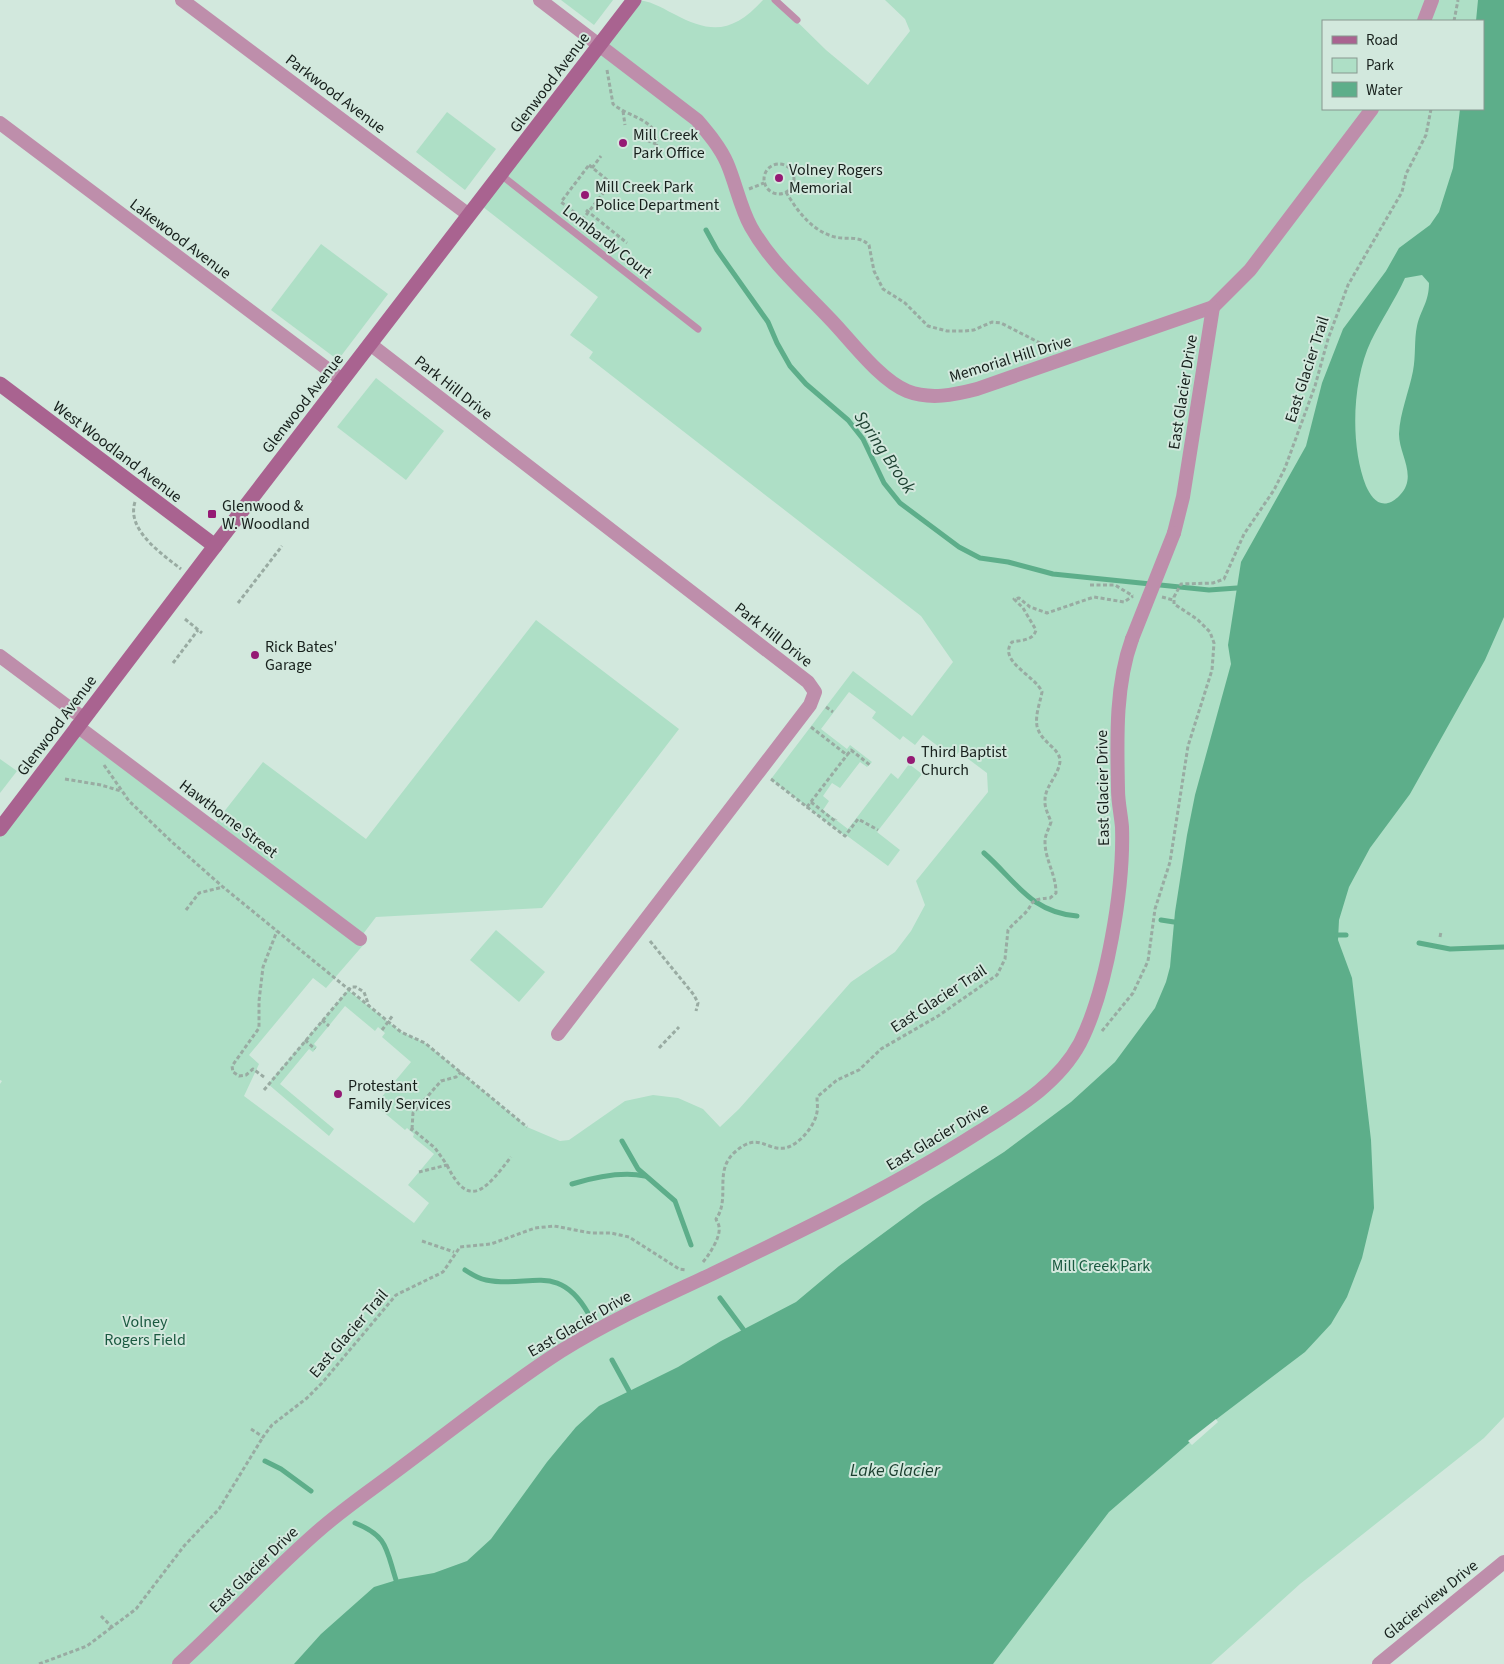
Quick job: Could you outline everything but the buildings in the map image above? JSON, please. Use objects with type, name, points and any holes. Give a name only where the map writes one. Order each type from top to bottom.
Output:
[{"type":"main road","name":"Glenwood Avenue","points":[[0,829],[634,0]]},
{"type":"main road","name":"West Woodland Avenue","points":[[0,384],[215,546]]},
{"type":"street","name":"Parkwood Avenue","points":[[182,0],[468,215]]},
{"type":"street","name":"Memorial Hill Drive","points":[[540,0],[697,120],[713,139],[726,161],[743,210],[768,252],[875,367],[897,386],[907,391],[930,396],[951,396],[977,389],[1165,326],[1213,307],[1256,263],[1371,110]]},
{"type":"street","points":[[1424,20],[1432,0]]},
{"type":"street","name":"Lakewood Avenue","points":[[0,123],[342,380]]},
{"type":"street","name":"East Glacier Drive","points":[[179,1664],[320,1530],[499,1393],[616,1318],[850,1206],[939,1158],[1044,1088],[1062,1070],[1080,1042],[1100,989],[1112,937],[1119,878],[1122,828],[1118,793],[1120,690],[1125,659],[1174,533],[1183,497],[1213,307]]},
{"type":"street","name":"Park Hill Drive","points":[[370,344],[808,682],[815,692],[810,705],[558,1034]]},
{"type":"street","name":"Hawthorne Street","points":[[0,656],[80,722],[360,939]]},
{"type":"street","name":"Glacierview Drive","points":[[1379,1664],[1504,1562]]},
{"type":"lane","points":[[775,0],[797,20]]},
{"type":"lane","name":"Lombardy Court","points":[[501,174],[698,329]]},
{"type":"path","points":[[1454,20],[1458,0]]},
{"type":"path","points":[[607,70],[611,102],[645,121],[653,130],[656,144],[655,153]]},
{"type":"path","points":[[623,110],[625,125]]},
{"type":"path","name":"East Glacier Trail","points":[[1174,598],[1179,585],[1185,582],[1213,583],[1224,579],[1244,534],[1277,485],[1315,386],[1342,297],[1402,192],[1406,174],[1426,135],[1431,110]]},
{"type":"path","points":[[641,138],[656,144]]},
{"type":"path","points":[[633,149],[646,154],[655,153],[659,156]]},
{"type":"path","points":[[592,168],[601,156]]},
{"type":"path","points":[[589,165],[592,168],[611,183],[583,219],[561,202],[589,165]]},
{"type":"path","points":[[784,165],[792,171],[794,180],[786,192],[772,192],[764,183],[764,175],[770,166],[784,165]]},
{"type":"path","points":[[755,186],[764,183]]},
{"type":"path","points":[[786,192],[798,213],[813,225],[833,236],[861,239],[866,242],[869,246],[874,271],[884,289],[905,303],[928,326],[947,331],[965,331],[974,330],[992,322],[1001,323],[1040,343],[1047,352]]},
{"type":"path","points":[[587,212],[627,243]]},
{"type":"path","points":[[141,490],[134,504],[133,515],[137,526],[161,553],[191,577]]},
{"type":"path","points":[[238,603],[282,546]]},
{"type":"path","points":[[1090,585],[1115,585],[1133,596]]},
{"type":"path","name":"East Glacier Trail","points":[[699,1266],[708,1256],[718,1233],[719,1227],[716,1219],[722,1210],[724,1169],[726,1162],[735,1152],[752,1142],[785,1148],[797,1141],[806,1133],[813,1122],[817,1113],[817,1097],[828,1087],[859,1070],[881,1049],[938,1016],[997,975],[1005,959],[1008,930],[1023,916],[1032,902],[1037,899],[1050,898],[1056,893],[1056,880],[1047,858],[1045,843],[1051,822],[1044,802],[1047,790],[1058,769],[1060,759],[1054,748],[1042,738],[1037,726],[1042,692],[1040,687],[1026,673],[1016,667],[1009,654],[1009,647],[1012,642],[1029,639],[1035,634],[1036,630],[1024,608],[1014,599],[1019,598],[1030,607],[1048,613],[1094,597],[1124,602],[1133,596],[1141,595]]},
{"type":"path","points":[[1080,1042],[1094,1036],[1110,1023],[1143,975],[1148,961],[1155,908],[1170,862],[1188,746],[1212,670],[1214,643],[1210,632],[1197,619],[1174,604],[1174,598],[1155,596]]},
{"type":"path","points":[[173,663],[200,631],[185,619]]},
{"type":"path","points":[[826,707],[833,712]]},
{"type":"path","points":[[811,727],[847,755]]},
{"type":"path","points":[[807,807],[851,750],[870,764]]},
{"type":"path","points":[[101,762],[122,792],[172,842],[223,887],[388,1022],[401,1032],[425,1043],[527,1127]]},
{"type":"path","points":[[65,779],[101,785],[122,792]]},
{"type":"path","points":[[771,779],[844,836],[858,818],[878,830]]},
{"type":"path","points":[[824,786],[828,789]]},
{"type":"path","points":[[811,802],[835,821],[836,819]]},
{"type":"path","points":[[186,910],[199,893],[223,887]]},
{"type":"path","points":[[264,1077],[253,1068],[246,1075],[239,1076],[233,1072],[232,1066],[259,1028],[259,1001],[263,967],[277,932]]},
{"type":"path","points":[[650,941],[694,995],[698,1003],[696,1012]]},
{"type":"path","points":[[264,1090],[351,987],[360,988],[364,992],[370,1007]]},
{"type":"path","points":[[382,1030],[393,1015]]},
{"type":"path","points":[[322,1020],[329,1026]]},
{"type":"path","points":[[659,1048],[679,1027]]},
{"type":"path","points":[[305,1040],[315,1049]]},
{"type":"path","points":[[461,1072],[456,1077],[441,1081],[413,1113],[412,1130],[435,1148],[447,1164],[454,1181],[470,1192],[478,1192],[487,1187],[511,1158]]},
{"type":"path","points":[[419,1172],[447,1164]]},
{"type":"path","points":[[422,1241],[454,1252],[460,1247],[491,1244],[512,1238],[534,1228],[554,1226],[591,1233],[611,1233],[629,1237],[679,1269],[689,1271],[694,1268]]},
{"type":"path","name":"East Glacier Trail","points":[[39,1664],[87,1646],[136,1609],[184,1546],[219,1509],[263,1436],[272,1425],[307,1398],[322,1383],[396,1295],[443,1272],[454,1252]]},
{"type":"path","points":[[250,1429],[263,1436]]},
{"type":"path","points":[[101,1616],[112,1627]]},
{"type":"green space","points":[[561,0],[613,0],[594,25]]},
{"type":"green space","name":"Mill Creek Park","points":[[634,0],[659,6],[699,25],[721,27],[742,19],[763,0],[775,0],[826,50],[868,85],[910,31],[905,19],[885,0],[1504,0],[1504,1417],[1484,1438],[1300,1584],[1211,1664],[0,1664],[0,1084],[2,1081],[0,1080],[0,829],[77,726],[212,827],[263,762],[366,839],[536,620],[679,729],[542,908],[376,917],[360,938],[365,943],[326,988],[313,978],[249,1055],[259,1064],[244,1096],[414,1223],[429,1203],[408,1185],[434,1154],[413,1137],[414,1134],[407,1128],[405,1130],[375,1105],[411,1062],[382,1037],[385,1033],[378,1027],[375,1031],[345,1006],[314,1044],[317,1047],[313,1052],[309,1049],[280,1084],[334,1129],[329,1136],[268,1084],[348,990],[401,1032],[425,1043],[527,1127],[560,1141],[569,1140],[625,1101],[653,1095],[678,1098],[703,1109],[720,1127],[739,1109],[851,982],[895,952],[911,931],[925,905],[916,881],[988,792],[987,773],[959,752],[954,758],[923,735],[915,745],[903,736],[900,740],[872,718],[876,712],[849,692],[821,729],[847,749],[850,745],[872,762],[867,767],[860,762],[840,788],[832,783],[823,796],[829,801],[823,810],[848,829],[891,773],[898,779],[909,764],[922,774],[877,832],[900,850],[888,866],[845,836],[771,779],[853,671],[912,716],[953,662],[921,616],[589,358],[593,352],[570,335],[598,297],[478,203]]},
{"type":"green space","points":[[447,112],[496,149],[465,190],[416,152]]},
{"type":"green space","points":[[321,244],[388,294],[338,360],[271,310]]},
{"type":"green space","points":[[376,378],[444,431],[406,480],[337,427]]},
{"type":"green space","points":[[0,759],[17,771],[0,793]]},
{"type":"green space","points":[[496,930],[545,972],[519,1002],[470,960]]},
{"type":"water","name":"Lake Glacier","points":[[1478,0],[1504,0],[1504,617],[1485,660],[1410,794],[1370,848],[1349,887],[1339,920],[1338,940],[1352,978],[1371,1140],[1374,1208],[1362,1258],[1347,1297],[1331,1324],[1305,1352],[1218,1418],[1109,1512],[993,1664],[294,1664],[321,1634],[374,1587],[400,1579],[434,1573],[467,1561],[491,1539],[547,1462],[576,1427],[599,1406],[678,1367],[721,1341],[796,1302],[839,1266],[923,1204],[1004,1152],[1071,1102],[1115,1062],[1155,1008],[1170,967],[1175,912],[1195,795],[1231,664],[1228,645],[1241,562],[1306,446],[1322,383],[1343,329],[1386,271],[1399,248],[1430,225],[1439,212],[1453,168],[1460,110],[1484,110],[1484,20],[1476,20]],"holes":[[[1422,275],[1429,283],[1429,290],[1417,326],[1413,371],[1399,434],[1408,473],[1407,480],[1405,488],[1396,499],[1392,502],[1380,503],[1372,496],[1366,486],[1357,452],[1355,414],[1360,375],[1371,341],[1405,278]]]},
{"type":"pier","points":[[1216,1419],[1218,1422],[1192,1445],[1188,1441]]},
{"type":"waterway","name":"Spring Brook","points":[[706,230],[717,250],[768,322],[790,366],[806,384],[848,420],[863,439],[884,483],[900,503],[959,547],[980,558],[1008,562],[1053,574],[1209,590],[1237,588]]},
{"type":"waterway","points":[[984,853],[1035,902],[1061,913],[1077,916]]},
{"type":"waterway","points":[[1161,920],[1174,922]]},
{"type":"waterway","points":[[1337,935],[1346,935]]},
{"type":"waterway","points":[[1419,943],[1450,949],[1504,947]]},
{"type":"waterway","points":[[622,1141],[638,1169],[675,1201],[691,1245]]},
{"type":"waterway","points":[[572,1184],[608,1176],[627,1174],[645,1176]]},
{"type":"waterway","points":[[465,1270],[486,1280],[501,1282],[542,1280],[554,1282],[565,1287],[577,1297],[588,1313]]},
{"type":"waterway","points":[[720,1298],[743,1329]]},
{"type":"waterway","points":[[612,1360],[629,1391]]},
{"type":"waterway","points":[[265,1461],[281,1469],[311,1491]]},
{"type":"waterway","points":[[355,1523],[374,1533],[380,1539],[387,1552],[396,1580]]},
{"type":"place","name":"Mill Creek Park Office","points":[[623,143]]},
{"type":"place","name":"Volney Rogers Memorial","points":[[779,178]]},
{"type":"place","name":"Mill Creek Park Police Department","points":[[585,195]]},
{"type":"place","name":"Glenwood & W. Woodland","points":[[212,514]]},
{"type":"place","name":"Rick Bates' Garage","points":[[255,655]]},
{"type":"place","name":"Third Baptist Church","points":[[911,760]]},
{"type":"place","name":"Protestant Family Services","points":[[338,1094]]},
{"type":"park label","name":"Volney Rogers Field","points":[[145,1330]]}]
